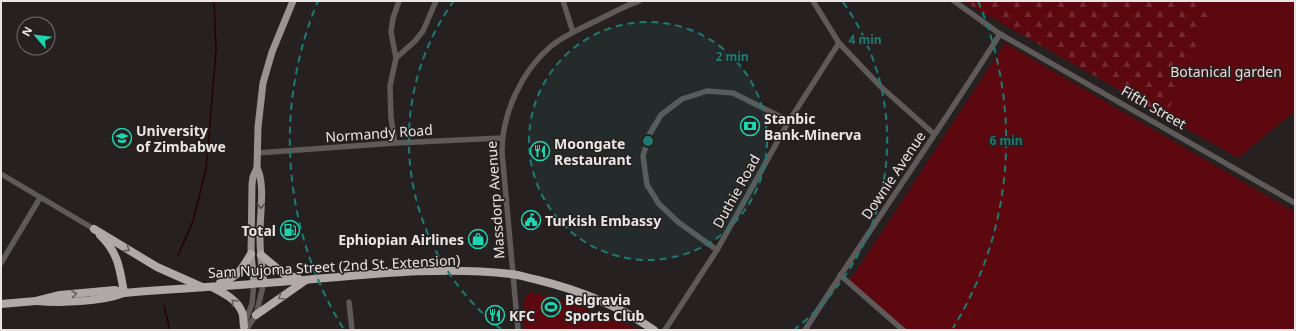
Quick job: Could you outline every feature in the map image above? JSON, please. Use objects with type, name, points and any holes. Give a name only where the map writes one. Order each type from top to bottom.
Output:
[{"type":"highway","points":[[94,229],[157,267],[203,287]]},
{"type":"highway","points":[[94,229],[109,245],[117,259],[124,293]]},
{"type":"highway","points":[[212,287],[233,278],[239,273],[251,254]]},
{"type":"highway","points":[[261,255],[284,274],[307,280]]},
{"type":"highway","name":"Sam Nujoma Street (2nd St. Extension)","points":[[1,304],[36,301],[60,295],[115,290],[124,293],[379,274],[476,272],[513,274],[554,284],[596,298],[625,312],[654,330]]},
{"type":"highway","points":[[256,315],[307,280]]},
{"type":"highway","points":[[212,287],[236,302],[242,312],[244,329]]},
{"type":"main road","points":[[264,282],[260,239],[261,184],[257,168],[259,113],[263,83],[272,52],[293,1]]},
{"type":"main road","points":[[254,284],[251,254],[252,184],[257,168]]},
{"type":"street","points":[[394,143],[391,118],[390,86],[396,58],[391,32],[393,18],[399,1]]},
{"type":"street","points":[[396,58],[416,40],[423,31],[436,1]]},
{"type":"street","points":[[563,1],[573,32]]},
{"type":"street","name":"Massdorp Avenue","points":[[518,330],[504,186],[502,138],[509,109],[520,85],[533,65],[550,46],[573,32],[639,1]]},
{"type":"street","points":[[813,1],[840,43],[880,86],[934,134]]},
{"type":"street","name":"Fifth Street","points":[[954,1],[1000,34],[1295,202]]},
{"type":"street","name":"Downie Avenue","points":[[805,330],[840,275],[966,88],[1000,34]]},
{"type":"street","name":"Duthie Road","points":[[665,330],[717,250],[789,121],[840,43]]},
{"type":"street","points":[[717,250],[678,222],[659,204],[647,185],[643,156],[649,135],[661,115],[682,99],[706,91],[733,93],[789,121]]},
{"type":"street","name":"Normandy Road","points":[[257,153],[394,143],[502,138]]},
{"type":"street","points":[[1,174],[94,229]]},
{"type":"street","points":[[1,263],[40,198]]},
{"type":"street","points":[[840,275],[903,330]]},
{"type":"street","points":[[244,329],[256,315],[264,282]]},
{"type":"street","points":[[244,329],[252,304],[254,284]]},
{"type":"street","points":[[349,302],[352,330]]},
{"type":"green space","name":"Botanical garden","points":[[963,1],[1295,1],[1295,111],[1238,158]]},
{"type":"green space","points":[[963,1],[1197,1],[1209,17],[1166,116]]},
{"type":"green space","points":[[1005,43],[1295,212],[1295,330],[906,330],[849,282]]},
{"type":"green space","name":"Belgravia Sports Club","points":[[530,292],[558,299],[634,327],[638,330],[524,330],[524,301]]},
{"type":"waterway","points":[[178,255],[193,221],[206,169],[216,51],[214,1]]},
{"type":"waterway","points":[[164,306],[169,326],[168,330]]},
{"type":"place","name":"Stanbic Bank-Minerva","points":[[750,126]]},
{"type":"place","name":"University of Zimbabwe","points":[[122,138]]},
{"type":"place","name":"Moongate Restaurant","points":[[540,151]]},
{"type":"place","name":"Turkish Embassy","points":[[531,220]]},
{"type":"place","name":"Total","points":[[290,230]]},
{"type":"place","name":"Ephiopian Airlines","points":[[478,239]]},
{"type":"place","name":"Belgravia Sports Club","points":[[551,307]]},
{"type":"place","name":"KFC","points":[[495,315]]}]
